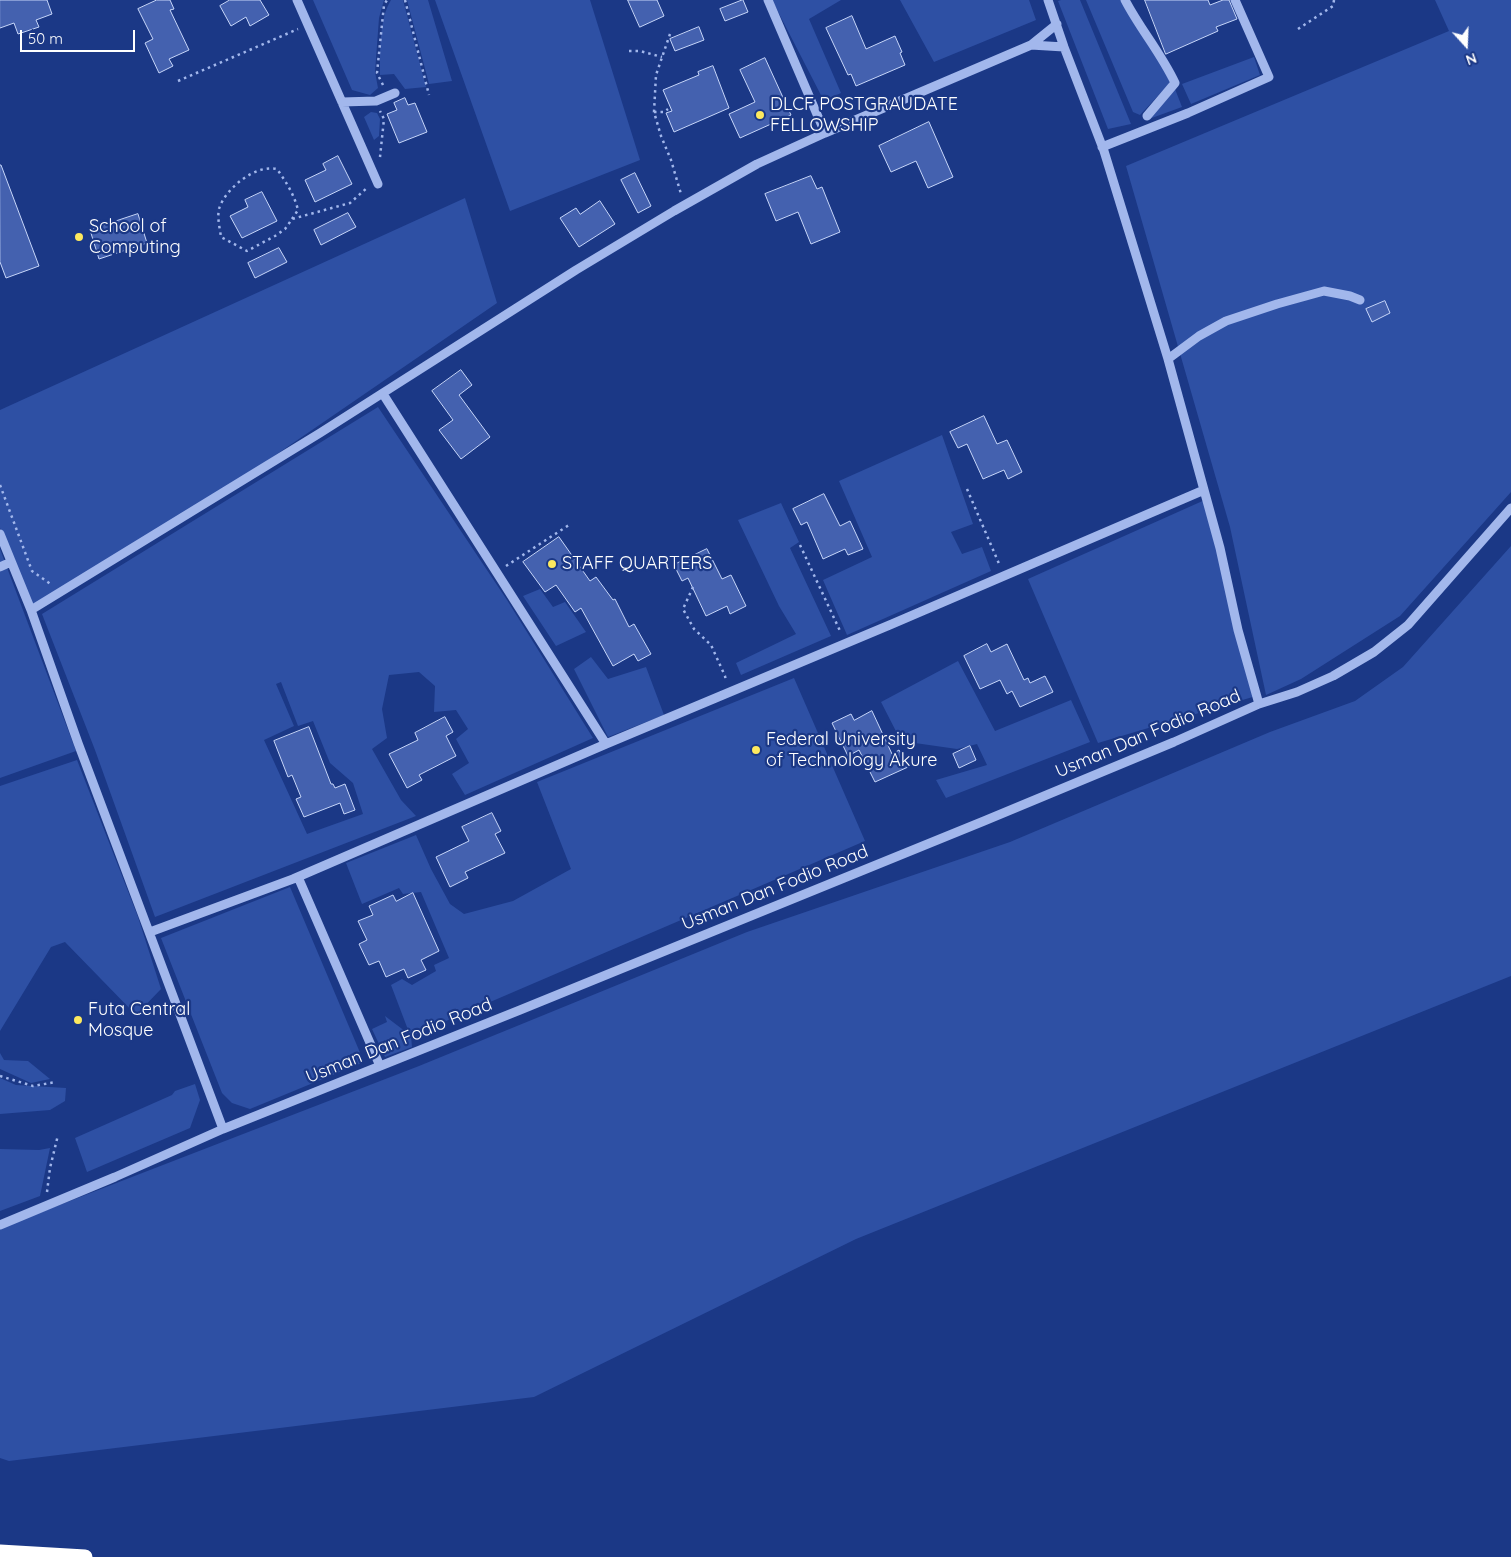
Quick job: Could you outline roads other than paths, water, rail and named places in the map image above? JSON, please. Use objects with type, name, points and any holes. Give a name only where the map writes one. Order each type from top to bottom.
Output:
[{"type":"highway","points":[[0,1552],[85,1557]]},
{"type":"street","points":[[297,0],[378,184]]},
{"type":"street","points":[[768,0],[826,133]]},
{"type":"street","points":[[1125,0],[1135,20],[1167,66],[1175,83],[1147,116]]},
{"type":"street","points":[[1102,147],[1188,113],[1269,77],[1235,0]]},
{"type":"street","points":[[1050,1],[1064,47],[1102,147],[1168,359],[1220,548],[1238,630],[1259,704]]},
{"type":"street","points":[[31,610],[382,394],[576,270],[685,205],[758,164],[1030,45],[1057,24]]},
{"type":"street","points":[[1030,45],[1064,47]]},
{"type":"street","points":[[342,102],[376,101],[395,93]]},
{"type":"street","points":[[1168,359],[1199,336],[1226,321],[1277,304],[1324,291],[1360,300]]},
{"type":"street","points":[[382,394],[606,744]]},
{"type":"street","points":[[150,932],[298,877],[1204,490]]},
{"type":"street","name":"Usman Dan Fodio Road","points":[[0,1225],[222,1128],[993,818],[1259,704],[1298,692],[1333,676],[1381,647],[1408,625],[1511,508]]},
{"type":"street","points":[[0,534],[31,610],[78,743],[222,1128]]},
{"type":"street","points":[[0,567],[11,562]]},
{"type":"street","points":[[298,877],[380,1066]]},
{"type":"place","name":"DLCF POSTGRAUDATE FELLOWSHIP","points":[[760,115]]},
{"type":"place","name":"School of Computing","points":[[79,237]]},
{"type":"place","name":"STAFF QUARTERS","points":[[552,564]]},
{"type":"place","name":"Federal University of Technology Akure","points":[[756,750]]},
{"type":"place","name":"Futa Central Mosque","points":[[78,1020]]}]
